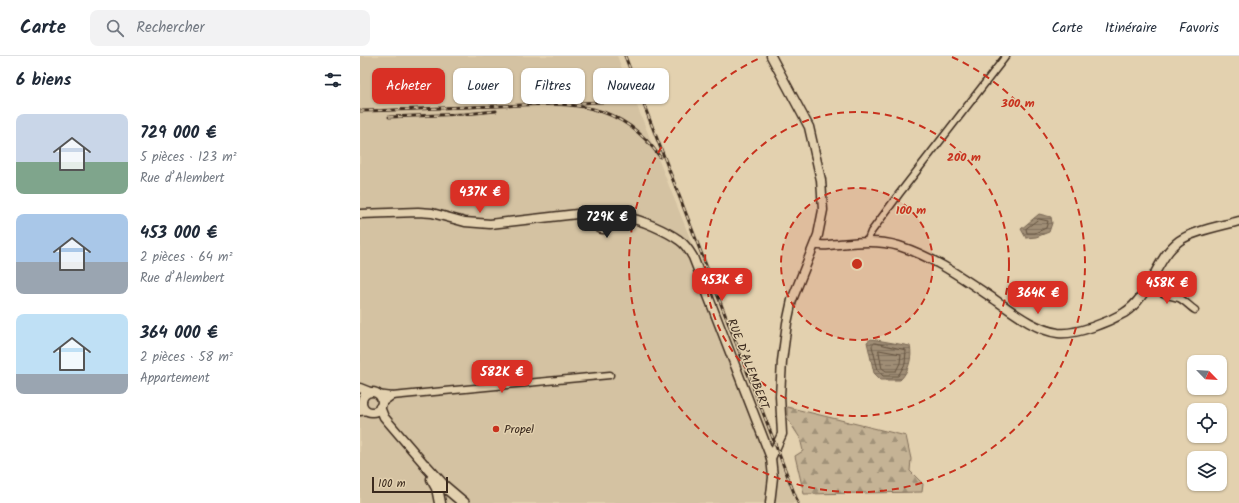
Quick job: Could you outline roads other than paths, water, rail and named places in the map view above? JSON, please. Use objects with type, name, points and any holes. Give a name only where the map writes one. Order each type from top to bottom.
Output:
[{"type":"highway","points":[[426,466],[437,488],[440,503]]},
{"type":"highway","points":[[426,466],[444,486],[464,503]]},
{"type":"street","points":[[770,503],[773,477],[771,458],[782,434],[780,389],[787,323],[792,300],[815,244],[821,224],[823,194],[814,144],[803,113],[771,56]]},
{"type":"street","points":[[867,242],[871,232],[899,194],[1006,56]]},
{"type":"street","name":"RUE D’ALEMBERT","points":[[360,214],[418,212],[482,224],[577,214],[587,216],[596,221],[599,227],[605,229],[610,224],[610,220],[626,218],[635,219],[680,240],[688,248],[693,257],[771,458]]},
{"type":"street","points":[[815,244],[867,242],[898,246],[924,256],[964,279],[1035,325],[1058,333],[1086,328],[1115,318],[1134,304],[1149,285],[1169,251],[1180,240],[1188,236],[1239,221]]},
{"type":"street","points":[[1149,285],[1161,294],[1173,298],[1180,298],[1195,310]]},
{"type":"street","points":[[360,388],[374,393],[392,396],[610,375]]},
{"type":"street","points":[[374,393],[361,400],[363,407],[373,409],[384,417],[426,466]]},
{"type":"street","points":[[373,409],[381,399],[374,393]]},
{"type":"street","points":[[373,409],[392,396]]},
{"type":"water","points":[[1039,214],[1051,217],[1052,223],[1049,232],[1036,237],[1026,238],[1021,229]]},
{"type":"water","points":[[871,339],[910,346],[911,355],[909,364],[900,380],[881,380],[874,373],[867,342]]},
{"type":"railway","points":[[625,56],[798,503]]},
{"type":"railway","points":[[585,103],[593,102]]},
{"type":"railway","points":[[360,111],[546,104],[570,105],[603,112],[622,121],[647,141],[660,157]]},
{"type":"railway","points":[[389,117],[465,114],[496,111]]},
{"type":"place","name":"Propel","points":[[496,429]]}]
